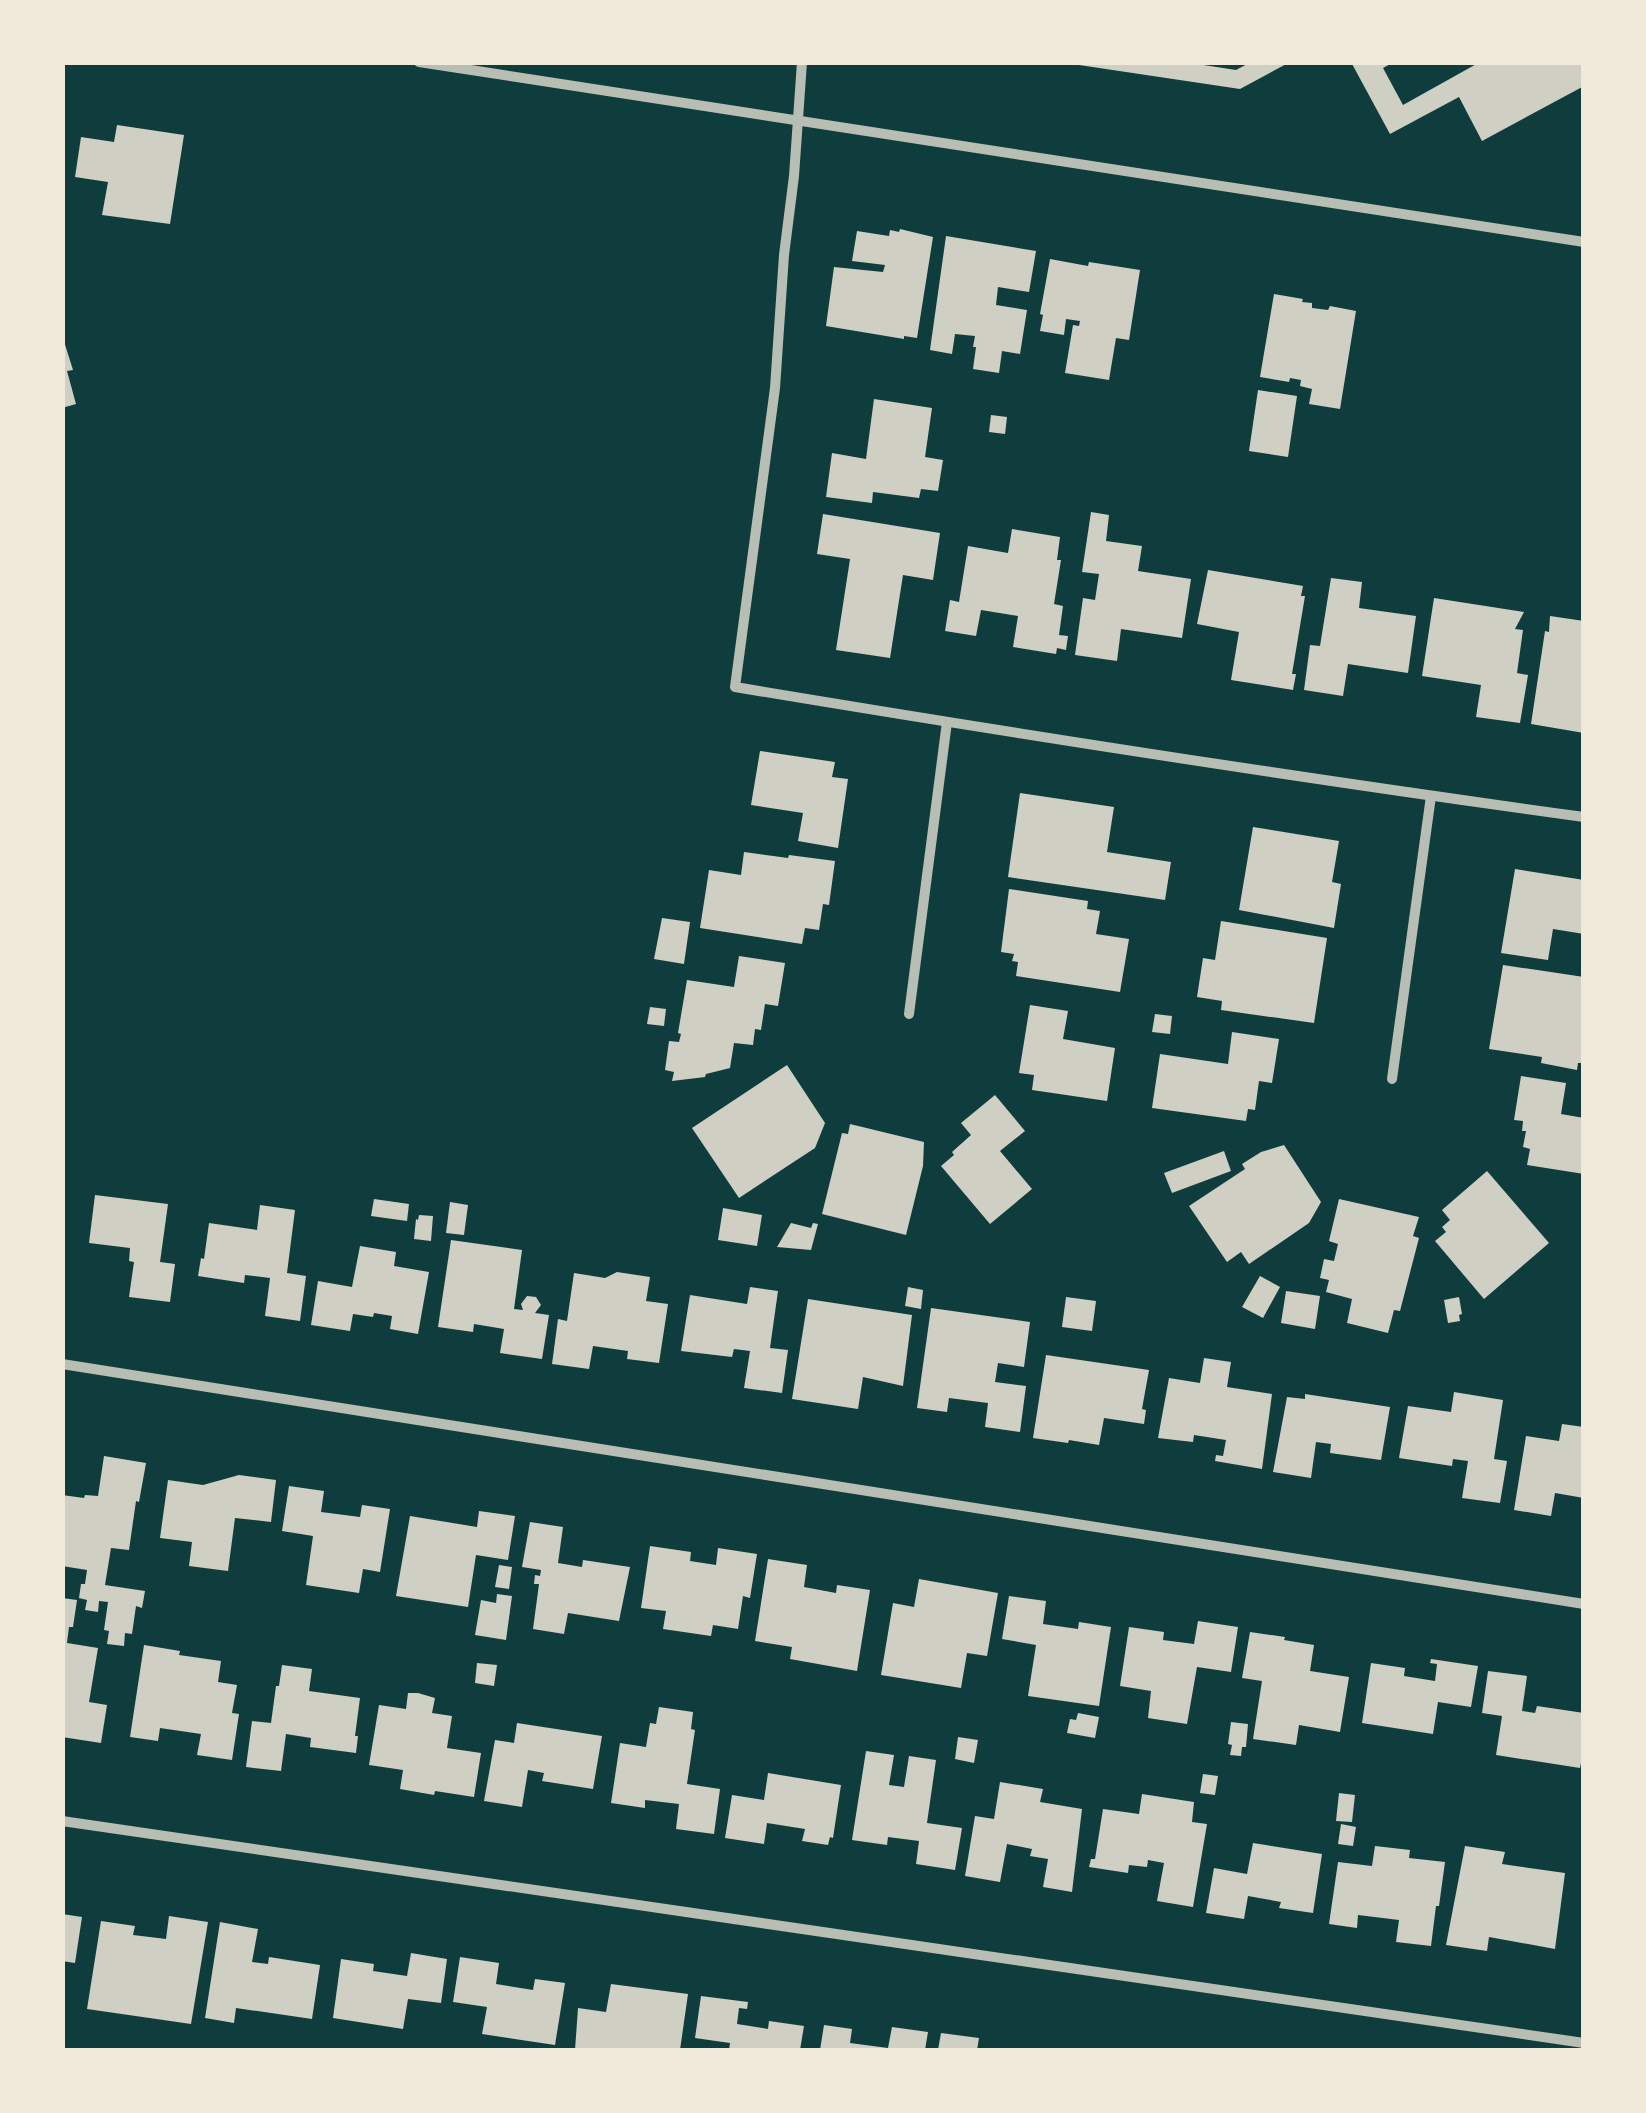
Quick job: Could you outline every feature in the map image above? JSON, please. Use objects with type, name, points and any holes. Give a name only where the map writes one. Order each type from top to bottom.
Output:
[{"type":"street","points":[[419,62],[1584,242]]},
{"type":"street","points":[[802,62],[775,388],[735,687],[1584,817]]},
{"type":"street","points":[[909,1014],[948,722]]},
{"type":"street","points":[[1392,1079],[1431,796]]},
{"type":"street","points":[[62,1364],[1584,1604]]},
{"type":"street","points":[[62,1820],[1584,2043]]},
{"type":"building","points":[[1079,62],[1184,62],[1236,70],[1251,62],[1290,62],[1240,89]]},
{"type":"building","points":[[1351,62],[1394,62],[1383,68],[1403,105],[1480,62],[1584,62],[1584,86],[1482,141],[1459,97],[1390,134]]},
{"type":"building","points":[[117,125],[184,135],[170,224],[102,215],[108,182],[75,177],[81,137],[114,142]]},
{"type":"building","points":[[890,230],[933,237],[917,338],[826,326],[834,267],[883,272],[885,265],[852,261],[857,231],[889,236]]},
{"type":"building","points":[[946,236],[1036,251],[1029,292],[998,287],[996,305],[1027,310],[1020,354],[1002,351],[999,373],[973,369],[975,336],[955,334],[952,354],[930,350]]},
{"type":"building","points":[[1050,259],[1140,270],[1129,340],[1116,338],[1109,380],[1065,373],[1073,325],[1079,326],[1080,321],[1066,319],[1064,335],[1040,331]]},
{"type":"building","points":[[1274,294],[1303,299],[1302,302],[1312,303],[1312,308],[1328,310],[1330,306],[1356,311],[1340,409],[1309,404],[1312,389],[1300,386],[1301,380],[1260,377]]},
{"type":"building","points":[[62,335],[73,370],[67,371],[76,404],[62,408]]},
{"type":"building","points":[[1258,390],[1297,396],[1288,457],[1249,451]]},
{"type":"building","points":[[874,399],[932,408],[925,457],[943,460],[938,491],[921,489],[919,498],[873,492],[872,503],[826,497],[832,453],[866,459]]},
{"type":"building","points":[[991,415],[1007,417],[1005,434],[989,432]]},
{"type":"building","points":[[1091,512],[1109,515],[1106,541],[1142,546],[1138,571],[1191,579],[1182,638],[1121,629],[1117,661],[1075,655],[1083,598],[1095,600],[1099,574],[1082,572]]},
{"type":"building","points":[[823,514],[940,533],[933,580],[903,575],[890,658],[836,650],[850,559],[817,554]]},
{"type":"building","points":[[1012,529],[1060,537],[1057,560],[1061,560],[1054,604],[1063,606],[1059,635],[1068,636],[1066,650],[1057,648],[1056,654],[1013,647],[1018,616],[981,610],[976,636],[945,631],[950,600],[959,602],[968,546],[1008,553]]},
{"type":"building","points":[[1208,570],[1303,586],[1293,690],[1231,680],[1239,632],[1197,624]]},
{"type":"building","points":[[1331,578],[1362,582],[1359,608],[1416,616],[1408,673],[1348,664],[1343,696],[1304,690],[1310,645],[1320,646]]},
{"type":"building","points":[[1434,598],[1524,612],[1515,629],[1523,630],[1517,673],[1528,675],[1520,723],[1476,717],[1481,685],[1422,676]]},
{"type":"building","points":[[1550,616],[1584,621],[1584,733],[1531,724]]},
{"type":"building","points":[[760,751],[835,762],[832,777],[848,779],[838,848],[798,841],[803,813],[751,805]]},
{"type":"building","points":[[1020,793],[1114,807],[1107,852],[1171,862],[1165,900],[1008,877]]},
{"type":"building","points":[[1253,827],[1339,841],[1332,882],[1341,884],[1334,928],[1239,910]]},
{"type":"building","points":[[744,852],[835,861],[829,905],[823,904],[819,930],[805,928],[802,944],[700,928],[709,870],[741,875]]},
{"type":"building","points":[[1515,869],[1584,880],[1584,934],[1553,929],[1548,960],[1501,953]]},
{"type":"building","points":[[1009,889],[1088,901],[1087,909],[1100,911],[1096,934],[1129,939],[1120,992],[1016,976],[1018,962],[1012,961],[1014,954],[1001,952]]},
{"type":"building","points":[[662,918],[690,922],[684,964],[654,959]]},
{"type":"building","points":[[1221,921],[1327,938],[1314,1023],[1221,1010],[1222,1001],[1197,997],[1203,958],[1215,960]]},
{"type":"building","points":[[739,956],[785,963],[778,1006],[765,1004],[761,1030],[755,1029],[753,1045],[734,1043],[730,1068],[705,1077],[672,1081],[674,1072],[665,1070],[669,1041],[679,1042],[687,980],[734,987]]},
{"type":"building","points":[[1503,965],[1584,977],[1584,1063],[1578,1063],[1577,1070],[1541,1063],[1542,1057],[1489,1049]]},
{"type":"building","points":[[1030,1005],[1068,1011],[1063,1039],[1115,1048],[1107,1101],[1032,1090],[1034,1075],[1019,1073]]},
{"type":"building","points":[[650,1007],[666,1009],[664,1026],[647,1024]]},
{"type":"building","points":[[1155,1014],[1172,1016],[1170,1034],[1152,1032]]},
{"type":"building","points":[[1232,1032],[1279,1039],[1272,1083],[1259,1081],[1255,1110],[1248,1109],[1246,1121],[1152,1108],[1160,1054],[1228,1064]]},
{"type":"building","points":[[787,1065],[825,1123],[815,1148],[739,1198],[692,1128]]},
{"type":"building","points":[[1521,1076],[1566,1083],[1561,1114],[1584,1118],[1584,1174],[1527,1165],[1530,1149],[1523,1147],[1526,1131],[1522,1131],[1523,1121],[1514,1120]]},
{"type":"building","points":[[995,1095],[1025,1131],[1000,1151],[1032,1189],[990,1224],[941,1166],[971,1135],[961,1123]]},
{"type":"building","points":[[850,1124],[924,1142],[923,1166],[906,1235],[822,1214],[842,1133],[848,1134]]},
{"type":"building","points":[[1284,1145],[1321,1202],[1309,1223],[1249,1264],[1241,1252],[1227,1262],[1189,1206],[1245,1169],[1242,1164],[1261,1152]]},
{"type":"building","points":[[1224,1151],[1231,1171],[1172,1193],[1164,1173]]},
{"type":"building","points":[[1487,1171],[1549,1243],[1484,1299],[1435,1241],[1446,1232],[1442,1227],[1450,1220],[1442,1210]]},
{"type":"building","points":[[95,1195],[168,1204],[160,1262],[175,1264],[170,1302],[129,1297],[134,1262],[129,1261],[130,1248],[89,1243]]},
{"type":"building","points":[[374,1199],[409,1204],[407,1221],[371,1216]]},
{"type":"building","points":[[1339,1199],[1419,1217],[1413,1236],[1419,1238],[1400,1311],[1394,1310],[1388,1333],[1347,1323],[1352,1299],[1326,1292],[1329,1280],[1320,1278],[1324,1259],[1334,1261],[1338,1244],[1329,1241]]},
{"type":"building","points":[[450,1202],[468,1205],[464,1235],[446,1233]]},
{"type":"building","points":[[260,1205],[295,1210],[287,1273],[306,1276],[300,1321],[265,1316],[270,1278],[245,1275],[244,1283],[198,1276],[209,1223],[257,1230]]},
{"type":"building","points":[[723,1208],[762,1215],[757,1246],[718,1240]]},
{"type":"building","points":[[419,1215],[433,1216],[431,1241],[414,1239]]},
{"type":"building","points":[[791,1223],[811,1228],[813,1223],[818,1224],[811,1250],[777,1247]]},
{"type":"building","points":[[451,1240],[522,1250],[514,1309],[523,1310],[521,1304],[527,1296],[536,1297],[541,1305],[535,1313],[549,1315],[542,1359],[500,1353],[504,1329],[474,1324],[473,1332],[438,1327]]},
{"type":"building","points":[[360,1246],[396,1252],[394,1266],[429,1272],[418,1334],[390,1329],[392,1316],[374,1313],[373,1317],[353,1314],[350,1331],[311,1325],[318,1281],[352,1287]]},
{"type":"building","points":[[617,1272],[650,1277],[646,1301],[668,1304],[659,1363],[627,1359],[628,1351],[593,1346],[589,1369],[552,1364],[558,1319],[567,1321],[574,1273],[605,1278]]},
{"type":"building","points":[[1260,1276],[1280,1287],[1263,1318],[1242,1307]]},
{"type":"building","points":[[750,1287],[778,1291],[770,1348],[788,1350],[782,1393],[744,1388],[750,1351],[734,1349],[732,1357],[681,1351],[690,1295],[747,1304]]},
{"type":"building","points":[[908,1287],[923,1290],[921,1309],[905,1306]]},
{"type":"building","points":[[1286,1291],[1320,1296],[1315,1329],[1281,1323]]},
{"type":"building","points":[[1066,1297],[1096,1301],[1092,1331],[1062,1327]]},
{"type":"building","points":[[1459,1297],[1460,1321],[1448,1323],[1444,1300]]},
{"type":"building","points":[[808,1299],[912,1315],[903,1386],[863,1377],[858,1409],[792,1399]]},
{"type":"building","points":[[931,1308],[1030,1322],[1024,1367],[998,1363],[995,1382],[1026,1386],[1020,1432],[985,1427],[988,1403],[949,1398],[947,1412],[917,1408]]},
{"type":"building","points":[[1046,1355],[1149,1370],[1142,1409],[1146,1410],[1144,1424],[1104,1418],[1099,1445],[1033,1438]]},
{"type":"building","points":[[1204,1358],[1231,1362],[1227,1387],[1272,1394],[1262,1469],[1215,1461],[1216,1455],[1223,1456],[1226,1440],[1194,1435],[1193,1442],[1158,1438],[1169,1378],[1200,1383]]},
{"type":"building","points":[[1454,1392],[1503,1400],[1494,1459],[1507,1461],[1500,1503],[1462,1498],[1468,1461],[1453,1459],[1452,1466],[1399,1458],[1408,1406],[1451,1412]]},
{"type":"building","points":[[1305,1394],[1390,1407],[1381,1460],[1330,1453],[1331,1444],[1316,1442],[1311,1478],[1273,1472],[1287,1397],[1305,1399]]},
{"type":"building","points":[[1562,1424],[1584,1427],[1584,1498],[1555,1493],[1551,1516],[1514,1510],[1526,1436],[1559,1441]]},
{"type":"building","points":[[104,1456],[146,1463],[129,1550],[111,1548],[105,1585],[145,1591],[142,1608],[136,1606],[132,1634],[125,1633],[124,1646],[107,1644],[109,1631],[104,1630],[108,1602],[99,1601],[98,1612],[85,1610],[87,1600],[79,1598],[87,1570],[62,1566],[62,1495],[98,1496]]},
{"type":"building","points":[[239,1475],[276,1480],[271,1522],[235,1518],[228,1571],[189,1566],[192,1542],[160,1538],[168,1480],[203,1485]]},
{"type":"building","points":[[289,1486],[324,1491],[321,1512],[360,1517],[362,1505],[390,1509],[380,1572],[363,1569],[359,1593],[306,1585],[313,1536],[282,1531]]},
{"type":"building","points":[[479,1511],[515,1516],[508,1560],[476,1555],[468,1607],[396,1596],[410,1516],[477,1527]]},
{"type":"building","points":[[530,1522],[563,1527],[558,1563],[582,1567],[583,1560],[630,1567],[619,1621],[568,1613],[564,1634],[533,1629],[539,1584],[534,1584],[535,1575],[540,1576],[541,1570],[522,1567]]},
{"type":"building","points":[[650,1546],[691,1552],[690,1561],[716,1565],[718,1548],[757,1554],[750,1598],[743,1596],[738,1629],[713,1625],[711,1636],[663,1629],[666,1611],[641,1608]]},
{"type":"building","points":[[768,1559],[807,1565],[804,1587],[836,1593],[837,1585],[870,1590],[857,1671],[790,1659],[792,1647],[755,1641]]},
{"type":"building","points":[[499,1565],[512,1567],[509,1589],[495,1587]]},
{"type":"building","points":[[919,1579],[998,1593],[987,1656],[967,1653],[961,1688],[881,1675],[893,1603],[914,1607]]},
{"type":"building","points":[[497,1594],[512,1596],[506,1640],[475,1635],[481,1600],[496,1603]]},
{"type":"building","points":[[1009,1596],[1046,1601],[1043,1624],[1078,1629],[1079,1622],[1111,1627],[1099,1706],[1028,1696],[1036,1645],[1002,1639]]},
{"type":"building","points":[[62,1598],[77,1600],[67,1643],[98,1648],[89,1702],[107,1705],[101,1743],[62,1737]]},
{"type":"building","points":[[1198,1621],[1238,1627],[1231,1672],[1197,1667],[1187,1724],[1148,1718],[1151,1691],[1120,1686],[1129,1627],[1164,1632],[1163,1640],[1194,1644]]},
{"type":"building","points":[[1250,1632],[1314,1645],[1310,1671],[1349,1677],[1340,1732],[1299,1725],[1296,1745],[1253,1739],[1262,1681],[1242,1678]]},
{"type":"building","points":[[144,1645],[221,1661],[218,1682],[237,1685],[232,1713],[239,1714],[232,1760],[197,1755],[201,1734],[160,1728],[158,1741],[130,1737]]},
{"type":"building","points":[[1431,1659],[1478,1666],[1471,1707],[1438,1702],[1433,1734],[1362,1723],[1371,1663],[1405,1668],[1404,1676],[1435,1681],[1437,1664],[1430,1663]]},
{"type":"building","points":[[477,1663],[497,1665],[494,1686],[475,1683]]},
{"type":"building","points":[[282,1665],[312,1669],[309,1691],[360,1698],[356,1753],[310,1747],[311,1738],[286,1734],[281,1771],[246,1767],[252,1721],[271,1723]]},
{"type":"building","points":[[1488,1671],[1527,1676],[1522,1711],[1535,1713],[1537,1706],[1584,1713],[1580,1768],[1496,1755],[1502,1716],[1482,1713]]},
{"type":"building","points":[[408,1693],[435,1698],[432,1713],[452,1716],[447,1748],[481,1753],[474,1797],[400,1789],[403,1770],[369,1765],[379,1705],[406,1709]]},
{"type":"building","points":[[659,1707],[693,1712],[691,1729],[695,1730],[687,1784],[720,1789],[714,1834],[676,1829],[679,1804],[645,1800],[645,1808],[611,1803],[620,1743],[646,1747],[650,1723],[656,1724]]},
{"type":"building","points":[[1078,1713],[1099,1717],[1095,1738],[1067,1733],[1070,1719],[1076,1720]]},
{"type":"building","points":[[1231,1722],[1248,1724],[1241,1756],[1230,1755]]},
{"type":"building","points":[[517,1723],[602,1736],[593,1789],[542,1781],[544,1773],[528,1770],[522,1807],[484,1801],[495,1740],[514,1743]]},
{"type":"building","points":[[958,1737],[978,1740],[974,1763],[955,1759]]},
{"type":"building","points":[[866,1751],[894,1755],[889,1785],[904,1787],[909,1756],[936,1760],[927,1823],[962,1828],[955,1870],[916,1864],[919,1841],[888,1837],[887,1845],[852,1840]]},
{"type":"building","points":[[768,1773],[841,1785],[833,1838],[830,1837],[828,1845],[802,1841],[805,1829],[767,1823],[764,1844],[725,1838],[732,1795],[764,1800]]},
{"type":"building","points":[[1203,1774],[1218,1776],[1215,1795],[1200,1793]]},
{"type":"building","points":[[1000,1782],[1043,1789],[1040,1802],[1082,1809],[1072,1892],[1043,1887],[1048,1859],[1030,1856],[1032,1849],[1007,1844],[1000,1882],[965,1876],[975,1816],[994,1819]]},
{"type":"building","points":[[1339,1793],[1355,1795],[1352,1822],[1336,1821]]},
{"type":"building","points":[[1142,1794],[1194,1802],[1192,1822],[1207,1824],[1193,1907],[1157,1901],[1164,1863],[1148,1860],[1147,1867],[1129,1865],[1128,1873],[1089,1867],[1091,1859],[1095,1859],[1103,1809],[1139,1814]]},
{"type":"building","points":[[1341,1824],[1356,1827],[1353,1846],[1338,1844]]},
{"type":"building","points":[[1253,1843],[1322,1854],[1313,1913],[1279,1908],[1281,1902],[1248,1896],[1244,1919],[1206,1913],[1214,1868],[1247,1874]]},
{"type":"building","points":[[1375,1846],[1410,1850],[1409,1858],[1445,1862],[1431,1946],[1396,1942],[1399,1920],[1358,1915],[1357,1928],[1329,1924],[1338,1862],[1372,1866]]},
{"type":"building","points":[[1465,1846],[1505,1852],[1502,1864],[1565,1873],[1555,1949],[1489,1937],[1487,1951],[1446,1945]]},
{"type":"building","points":[[62,1914],[82,1917],[75,1963],[62,1961]]},
{"type":"building","points":[[169,1916],[208,1922],[191,2024],[87,2009],[101,1921],[135,1926],[133,1935],[166,1939]]},
{"type":"building","points":[[220,1922],[258,1929],[252,1962],[268,1964],[269,1957],[320,1965],[312,2019],[236,2008],[234,2023],[205,2018]]},
{"type":"building","points":[[411,1953],[447,1959],[441,2003],[408,1999],[403,2029],[333,2018],[341,1959],[374,1964],[373,1971],[407,1976]]},
{"type":"building","points":[[460,1957],[499,1963],[496,1984],[533,1990],[535,1979],[565,1983],[555,2045],[482,2034],[487,2007],[453,2002]]},
{"type":"building","points":[[611,1984],[688,1994],[680,2050],[575,2050],[578,2008],[606,2012]]},
{"type":"building","points":[[701,1996],[748,2002],[747,2009],[739,2008],[737,2024],[768,2029],[769,2021],[804,2026],[800,2050],[729,2050],[730,2043],[695,2038]]},
{"type":"building","points":[[824,2025],[852,2029],[850,2043],[888,2048],[892,2027],[928,2032],[925,2050],[820,2050]]},
{"type":"building","points":[[941,2033],[979,2038],[977,2050],[938,2050]]}]
